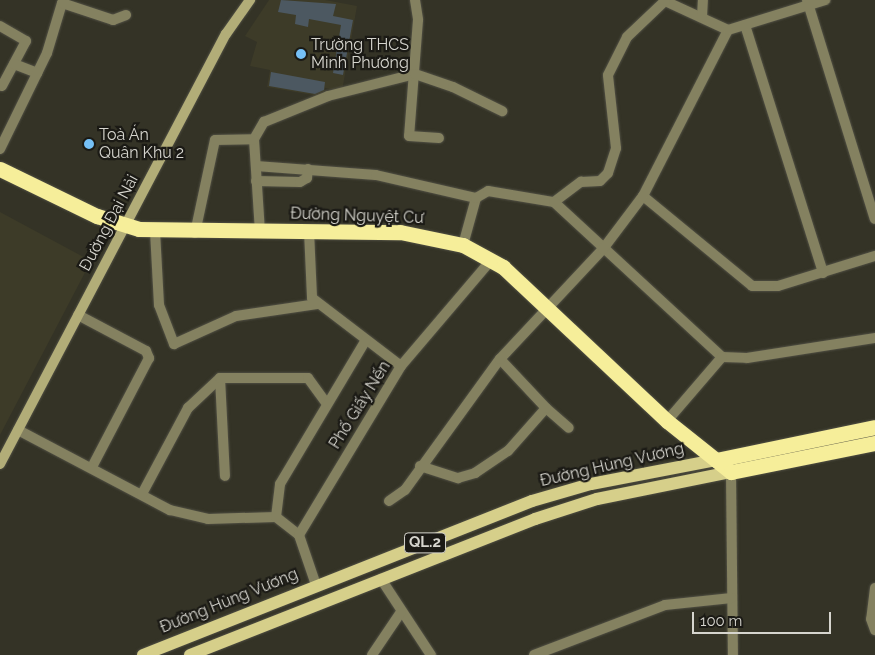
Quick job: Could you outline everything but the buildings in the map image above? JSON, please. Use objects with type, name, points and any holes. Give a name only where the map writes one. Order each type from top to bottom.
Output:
[{"type":"highway","name":"Đường Nguyệt Cư","points":[[0,168],[124,225],[156,231],[195,233],[309,231],[428,235],[463,245],[492,259],[548,308],[667,421],[730,472]]},
{"type":"highway","name":"Đường Hùng Vương","points":[[716,460],[875,427]]},
{"type":"highway","name":"Đường Hùng Vương","points":[[730,472],[875,443]]},
{"type":"main road","name":"Đường Hùng Vương","points":[[143,655],[532,501],[591,484],[716,460]]},
{"type":"main road","name":"Đường Hùng Vương","points":[[190,655],[381,579],[596,499],[730,472]]},
{"type":"main road","points":[[302,591],[308,608]]},
{"type":"street","points":[[415,0],[418,20],[409,136],[439,138]]},
{"type":"street","points":[[702,17],[703,0]]},
{"type":"street","points":[[554,202],[581,182],[594,183],[608,173],[616,148],[608,75],[627,37],[665,1],[728,30],[807,3],[825,0]]},
{"type":"street","name":"Đường Đại Nải","points":[[0,464],[124,225],[226,34],[247,1]]},
{"type":"street","points":[[0,149],[37,73],[62,3],[113,20],[126,15]]},
{"type":"street","points":[[807,3],[875,219]]},
{"type":"street","points":[[745,25],[823,273]]},
{"type":"street","points":[[0,26],[26,40],[2,86]]},
{"type":"street","points":[[388,501],[405,490],[420,466],[500,359],[603,249],[643,196],[728,30]]},
{"type":"street","points":[[14,64],[37,73]]},
{"type":"street","points":[[260,232],[254,139],[264,122],[313,101],[415,74],[453,87],[502,111]]},
{"type":"street","points":[[195,233],[215,140],[254,139]]},
{"type":"street","points":[[256,166],[376,175],[476,198],[494,189],[554,202],[722,357],[747,358],[875,338]]},
{"type":"street","points":[[256,181],[300,182],[307,178],[308,169]]},
{"type":"street","points":[[643,196],[752,286],[778,286],[875,256]]},
{"type":"street","points":[[463,245],[476,198]]},
{"type":"street","points":[[156,231],[159,305],[174,344],[236,316],[317,304]]},
{"type":"street","points":[[309,231],[311,293],[317,304],[401,366]]},
{"type":"street","name":"Phố Giấy Nến","points":[[299,535],[401,366],[492,259]]},
{"type":"street","points":[[78,315],[146,351],[150,358],[92,467]]},
{"type":"street","points":[[276,517],[280,484],[366,340]]},
{"type":"street","points":[[667,421],[722,357]]},
{"type":"street","points":[[500,359],[546,408],[569,428]]},
{"type":"street","points":[[142,494],[188,408],[220,378],[308,378],[327,404]]},
{"type":"street","points":[[220,378],[225,476]]},
{"type":"street","points":[[420,466],[458,478],[475,473],[508,451],[546,408]]},
{"type":"street","points":[[18,430],[92,467],[170,510],[208,519],[276,517],[299,535],[316,585]]},
{"type":"street","points":[[730,472],[733,655]]},
{"type":"street","points":[[381,579],[431,655]]},
{"type":"street","points":[[875,588],[871,619],[875,630]]},
{"type":"street","points":[[534,655],[665,605],[732,598]]},
{"type":"street","points":[[372,655],[401,612]]},
{"type":"shaded area","name":"Trường THCS Minh Phương","points":[[269,0],[325,0],[357,6],[342,91],[325,88],[324,97],[267,87],[270,70],[250,66],[257,42],[245,36]]},
{"type":"shaded area","points":[[0,212],[91,261],[0,435]]},
{"type":"place","name":"Trường THCS Minh Phương","points":[[301,54]]},
{"type":"place","name":"Toà Án Quân Khu 2","points":[[89,144]]}]
